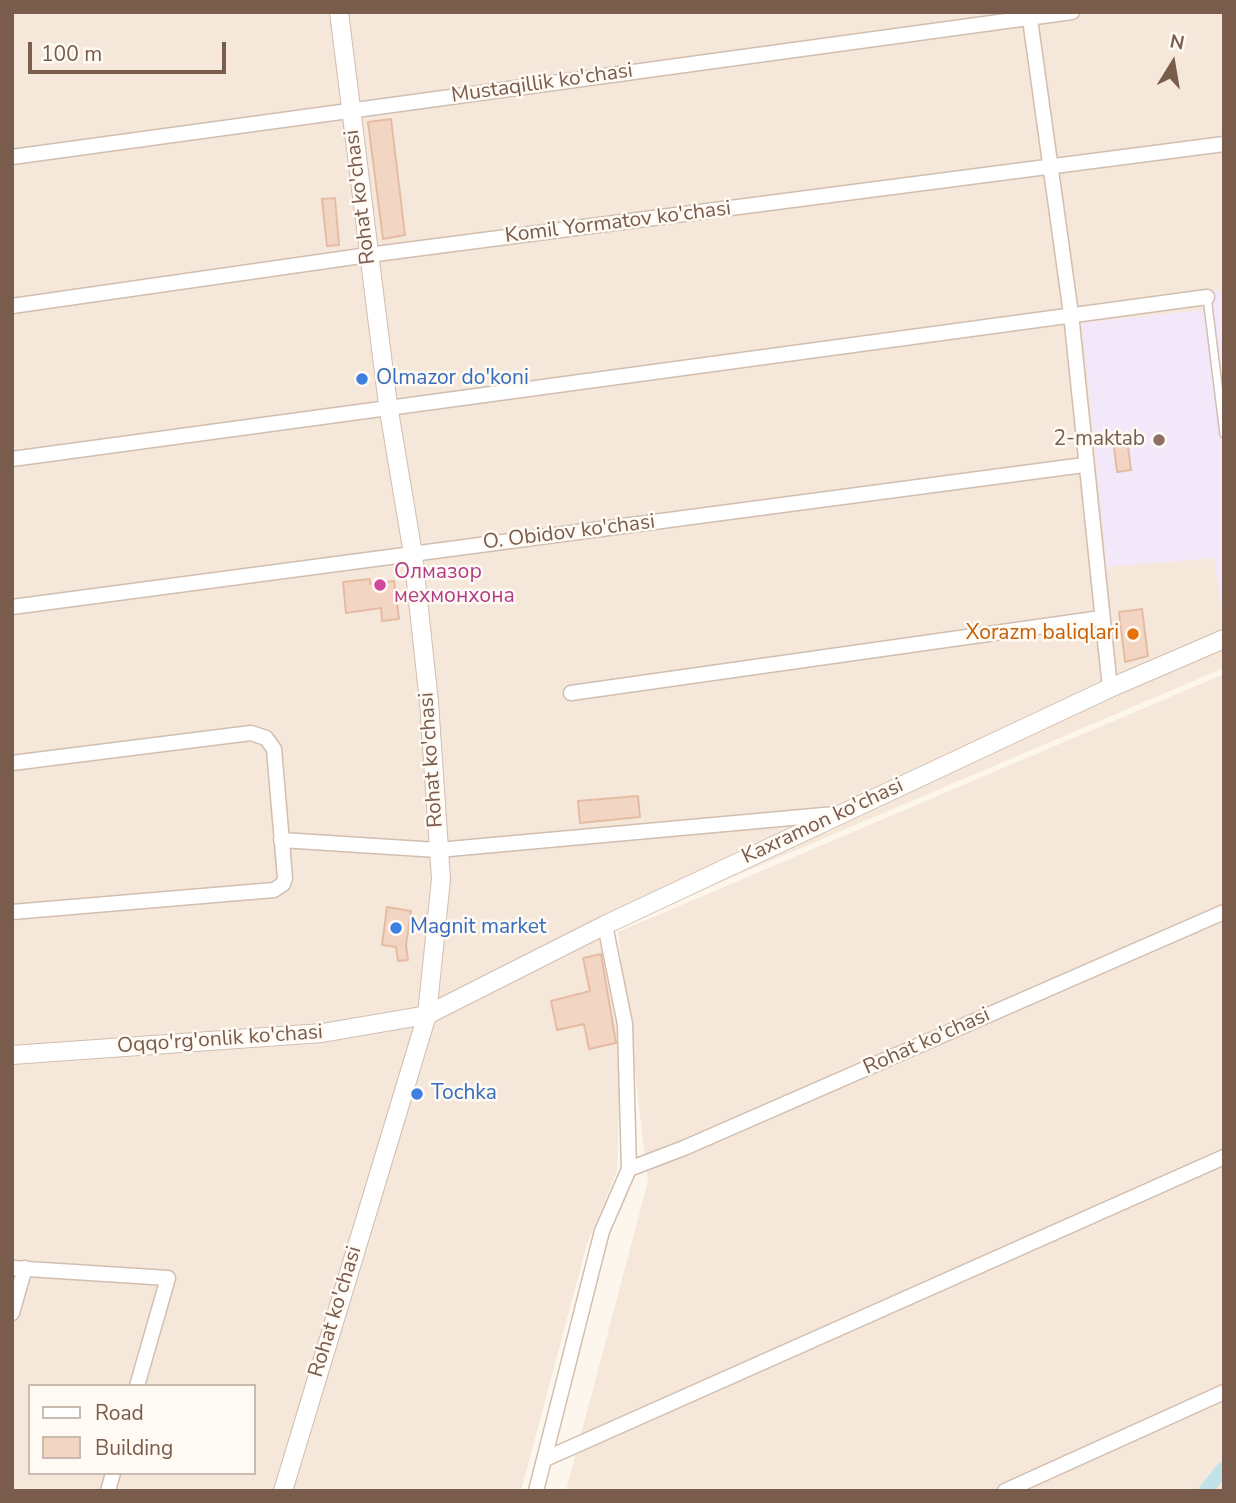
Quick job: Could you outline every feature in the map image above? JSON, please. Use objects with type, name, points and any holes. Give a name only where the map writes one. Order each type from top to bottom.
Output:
[{"type":"street","name":"Rohat ko'chasi","points":[[283,1491],[427,1015],[441,879],[429,702],[413,554],[388,405],[339,12]]},
{"type":"street","name":"Mustaqillik ko'chasi","points":[[12,156],[1030,15],[1072,12]]},
{"type":"street","points":[[1030,15],[1071,314],[1084,465],[1110,688]]},
{"type":"street","name":"Komil Yormatov ko'chasi","points":[[12,306],[368,255],[1224,144]]},
{"type":"street","points":[[12,458],[388,405],[1207,297]]},
{"type":"street","name":"O. Obidov ko'chasi","points":[[12,607],[1084,465]]},
{"type":"street","points":[[571,693],[1101,618]]},
{"type":"street","name":"Kaxramon ko'chasi","points":[[427,1015],[605,925],[1110,688],[1224,639]]},
{"type":"street","points":[[12,763],[251,733],[266,738],[274,749],[285,878],[283,884],[275,890],[12,912]]},
{"type":"street","points":[[281,840],[438,850],[843,813]]},
{"type":"street","name":"Rohat ko'chasi","points":[[629,1169],[684,1149],[1224,912]]},
{"type":"street","points":[[536,1491],[601,1231],[629,1169],[625,1024],[605,925]]},
{"type":"street","name":"Oqqo'rg'onlik ko'chasi","points":[[12,1055],[322,1033],[427,1015]]},
{"type":"street","points":[[545,1459],[1224,1157]]},
{"type":"street","points":[[12,1313],[19,1268],[168,1278],[138,1384]]},
{"type":"street","points":[[1005,1491],[1224,1392]]},
{"type":"lane","points":[[1207,297],[1224,434]]},
{"type":"shaded area","points":[[12,12],[1224,12],[1224,668],[613,928],[620,1070],[617,1171],[587,1244],[521,1491],[12,1491]]},
{"type":"shaded area","name":"2-maktab","points":[[1224,289],[1224,628],[1214,558],[1107,567],[1082,323],[1212,309],[1207,292]]},
{"type":"shaded area","points":[[1224,674],[1224,1491],[566,1491],[648,1181],[618,932]]},
{"type":"building","points":[[391,119],[405,235],[383,239],[368,122]]},
{"type":"building","points":[[335,198],[339,245],[327,246],[322,199]]},
{"type":"building","points":[[1127,438],[1131,470],[1117,472],[1113,439]]},
{"type":"building","points":[[370,579],[370,584],[394,581],[399,619],[382,621],[381,608],[346,613],[343,582]]},
{"type":"building","name":"Xorazm baliqlari","points":[[1142,609],[1148,656],[1125,662],[1119,612]]},
{"type":"building","points":[[638,796],[640,817],[580,823],[578,801]]},
{"type":"building","name":"Magnit market","points":[[387,907],[411,911],[406,945],[408,960],[398,961],[396,947],[382,945]]},
{"type":"building","points":[[601,954],[616,1043],[589,1049],[584,1024],[557,1030],[551,1001],[590,991],[583,958]]},
{"type":"waterway","points":[[1205,1491],[1224,1468]]},
{"type":"place","name":"Olmazor do'koni","points":[[362,379]]},
{"type":"place","name":"2-maktab","points":[[1159,440]]},
{"type":"place","name":"Олмазор мехмонхона","points":[[380,585]]},
{"type":"place","name":"Xorazm baliqlari","points":[[1133,634]]},
{"type":"place","name":"Magnit market","points":[[396,928]]},
{"type":"place","name":"Tochka","points":[[417,1094]]}]
